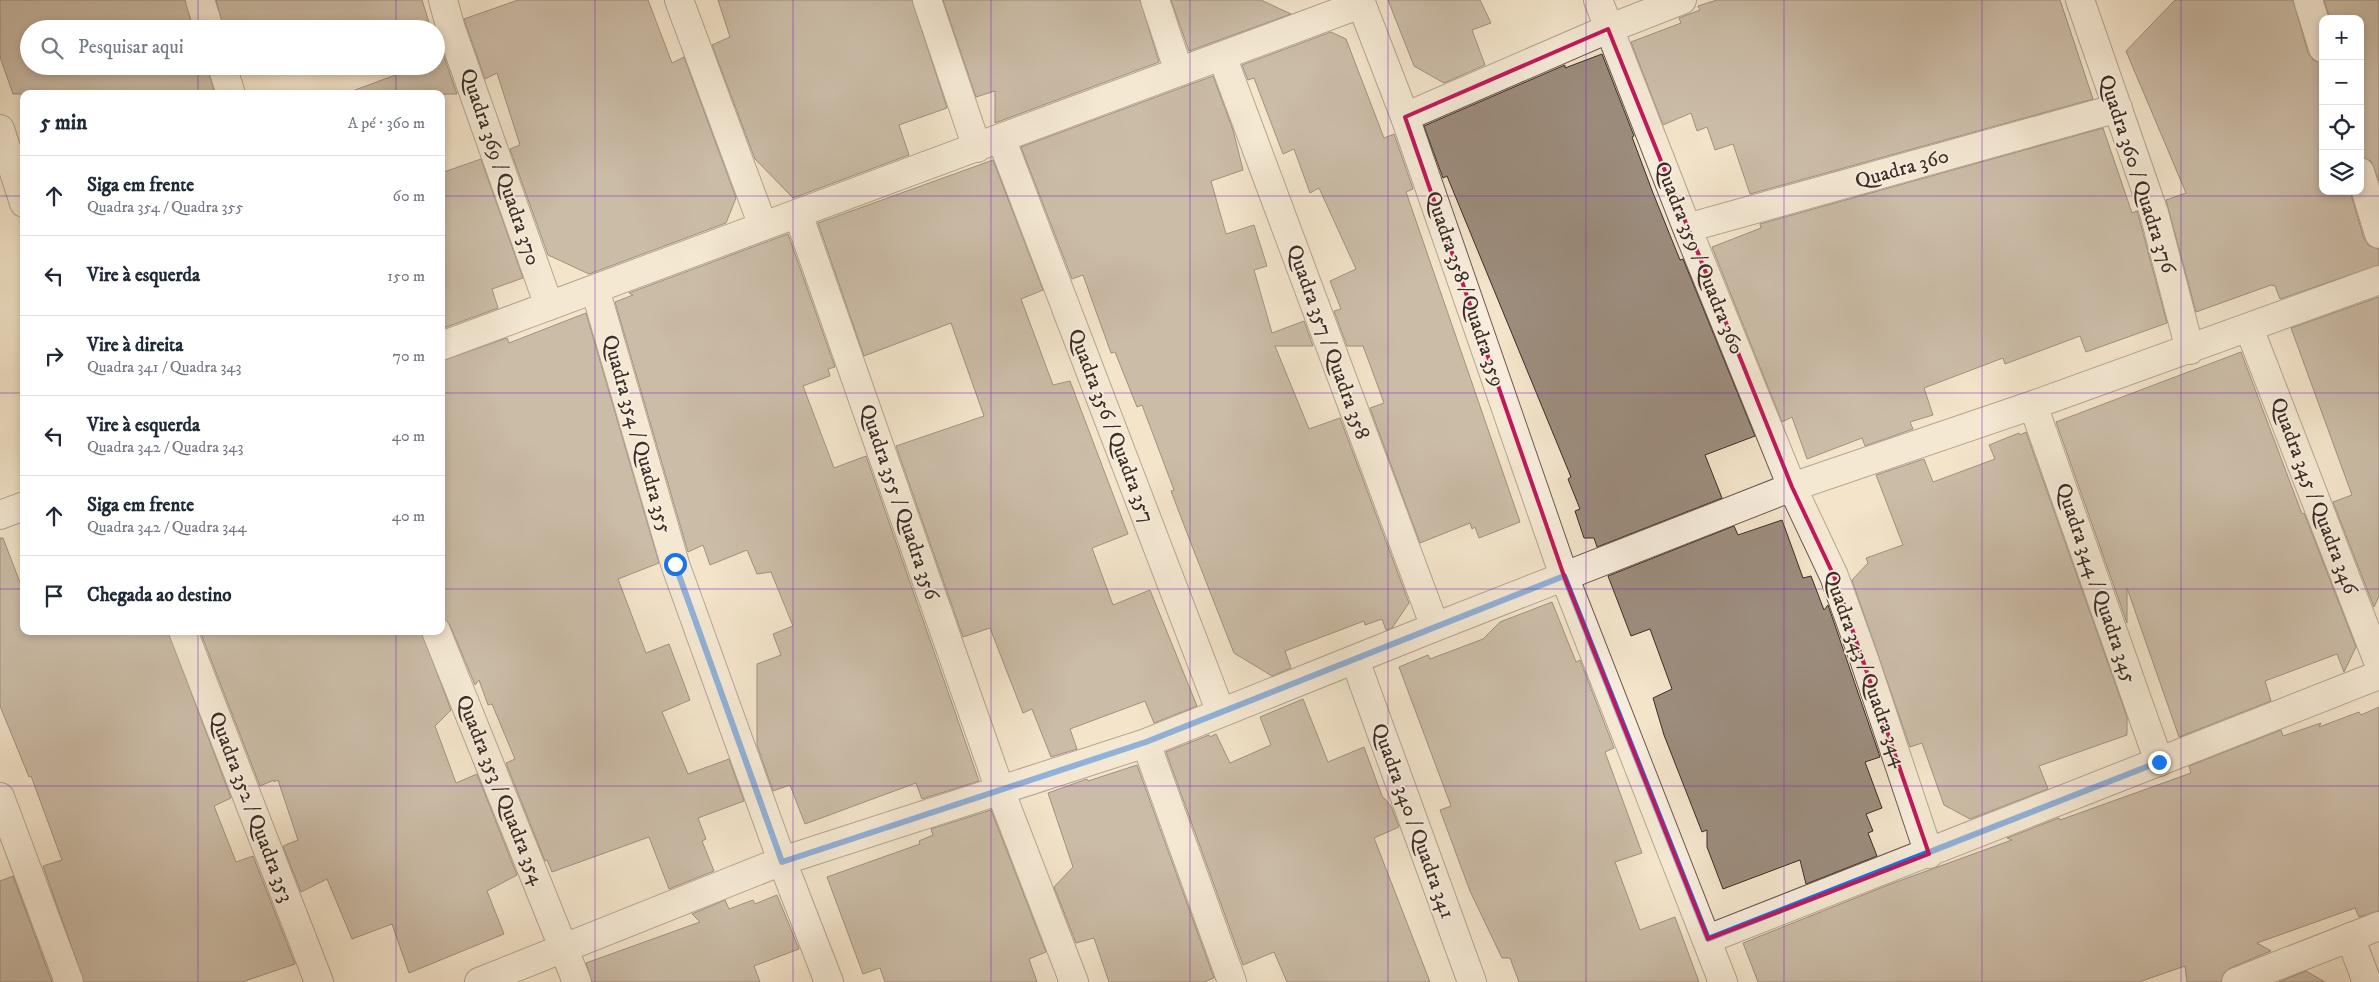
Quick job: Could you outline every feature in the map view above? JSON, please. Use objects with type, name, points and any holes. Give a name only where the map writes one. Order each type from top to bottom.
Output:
[{"type":"street","points":[[200,0],[207,20]]},
{"type":"street","name":"Quadra 369 / Quadra 370","points":[[443,0],[451,29],[549,306]]},
{"type":"street","points":[[679,0],[763,226]]},
{"type":"street","name":"Quadra 356 / Quadra 357","points":[[927,0],[989,143],[1221,713]]},
{"type":"street","points":[[1155,0],[1179,72]]},
{"type":"street","name":"Quadra 359 / Quadra 360","points":[[1598,0],[1686,228],[1792,488]]},
{"type":"street","points":[[1405,116],[1608,29],[1682,0]]},
{"type":"street","name":"Quadra 360 / Quadra 376","points":[[2080,0],[2154,213],[2190,350]]},
{"type":"street","points":[[2308,0],[2319,35]]},
{"type":"street","points":[[445,345],[1222,56],[1360,2]]},
{"type":"street","name":"Quadra 358 / Quadra 359","points":[[1360,2],[1405,116],[1564,576],[1708,939],[1723,982]]},
{"type":"street","name":"Quadra 357 / Quadra 358","points":[[1222,56],[1435,627]]},
{"type":"street","points":[[225,75],[230,90]]},
{"type":"street","name":"Quadra 360","points":[[1686,228],[2118,108]]},
{"type":"street","points":[[0,130],[20,191]]},
{"type":"street","points":[[2364,185],[2379,234]]},
{"type":"street","name":"Quadra 355 / Quadra 356","points":[[798,214],[1000,790],[1074,982]]},
{"type":"street","points":[[479,982],[782,862],[1146,742],[1564,576],[1792,488],[2190,350],[2379,280]]},
{"type":"street","name":"Quadra 354 / Quadra 355","points":[[594,289],[675,564],[782,862],[830,982]]},
{"type":"street","name":"Quadra 345 / Quadra 346","points":[[2250,328],[2379,664]]},
{"type":"street","name":"Quadra 344 / Quadra 345","points":[[2033,405],[2159,762]]},
{"type":"street","name":"Quadra 343 / Quadra 344","points":[[1792,488],[1834,576],[1864,658],[1929,854]]},
{"type":"street","points":[[0,516],[20,508]]},
{"type":"street","name":"Quadra 352 / Quadra 353","points":[[185,635],[319,982]]},
{"type":"street","name":"Quadra 353 / Quadra 354","points":[[438,635],[578,982]]},
{"type":"street","name":"Quadra 340 / Quadra 341","points":[[1355,660],[1472,982]]},
{"type":"street","points":[[1708,939],[1929,854],[2379,675]]},
{"type":"street","points":[[1146,742],[1232,982]]},
{"type":"street","points":[[0,797],[69,982]]},
{"type":"street","points":[[2236,982],[2379,926]]},
{"type":"street","points":[[2350,937],[2367,982]]},
{"type":"highlighted area","points":[[1608,29],[1792,487],[1834,576],[1929,854],[1708,939],[1564,576],[1405,117]]},
{"type":"building","points":[[0,0],[185,0],[191,20],[20,20],[20,75],[210,75],[214,90],[20,90],[20,94],[13,94],[0,57]]},
{"type":"building","points":[[216,0],[422,0],[428,20],[222,20]]},
{"type":"building","points":[[518,0],[648,0],[672,63],[684,57],[736,198],[726,223],[589,274],[548,255],[510,149],[520,145],[497,73],[485,79],[464,19]]},
{"type":"building","points":[[718,0],[912,0],[947,108],[899,125],[909,155],[793,198],[755,159],[712,45],[730,37]]},
{"type":"building","points":[[943,0],[1140,0],[1159,62],[995,123],[995,91],[976,97]]},
{"type":"building","points":[[1171,0],[1261,0],[1291,14],[1189,51]]},
{"type":"building","points":[[1388,0],[1480,0],[1491,23],[1472,30],[1485,65],[1444,83],[1414,66]]},
{"type":"building","points":[[1717,0],[2060,0],[2093,99],[1750,194],[1733,144],[1715,150],[1707,127],[1697,131],[1691,113],[1663,125],[1631,42],[1681,23],[1679,18],[1700,10],[1698,6]]},
{"type":"building","points":[[2175,0],[2293,0],[2308,53],[2313,60],[2319,62],[2319,195],[2351,195],[2364,239],[2369,246],[2379,249],[2379,265],[2280,299],[2275,286],[2271,285],[2196,312],[2166,200],[2186,193],[2126,51]]},
{"type":"building","points":[[2324,0],[2379,0],[2379,181],[2371,161],[2364,158],[2364,15],[2329,15]]},
{"type":"building","points":[[1331,32],[1346,39],[1384,138],[1394,134],[1413,189],[1406,192],[1520,522],[1479,538],[1475,527],[1472,529],[1470,523],[1420,543],[1370,408],[1384,403],[1369,362],[1363,346],[1347,346],[1334,311],[1341,309],[1330,281],[1356,269],[1319,188],[1310,193],[1294,149],[1283,154],[1254,78],[1248,80],[1242,65]]},
{"type":"building","points":[[1602,54],[1634,136],[1632,137],[1653,193],[1680,260],[1683,259],[1755,436],[1705,455],[1722,498],[1597,547],[1594,538],[1584,538],[1575,511],[1580,509],[1568,479],[1571,477],[1447,176],[1443,178],[1424,126],[1565,65],[1565,68]]},
{"type":"building","points":[[445,60],[457,94],[445,94],[445,90],[355,90],[396,75],[445,75]]},
{"type":"building","points":[[1213,76],[1233,130],[1243,170],[1211,181],[1226,234],[1254,225],[1267,266],[1254,270],[1272,333],[1304,321],[1313,346],[1275,346],[1309,429],[1340,418],[1409,603],[1392,628],[1386,630],[1382,619],[1365,625],[1364,621],[1285,651],[1291,668],[1272,676],[1234,653],[1171,491],[1174,490],[1142,405],[1137,407],[1115,352],[1111,353],[1083,275],[1072,279],[1021,147]]},
{"type":"building","points":[[2103,128],[2132,213],[2137,211],[2167,323],[2086,352],[2080,336],[2005,364],[2003,358],[1924,388],[1933,415],[1910,422],[1913,429],[1865,446],[1862,438],[1807,459],[1792,417],[1782,422],[1712,247],[1761,228],[1760,224]]},
{"type":"building","points":[[481,159],[523,278],[492,289],[498,308],[445,328],[445,172]]},
{"type":"building","points":[[993,160],[1043,290],[1021,299],[1053,385],[1070,381],[1128,534],[1092,548],[1113,605],[1150,590],[1197,706],[1154,723],[1145,701],[1070,729],[1077,749],[1051,757],[1032,709],[1023,713],[990,628],[963,637],[896,446],[984,416],[951,323],[864,356],[818,223]]},
{"type":"building","points":[[788,234],[835,367],[828,369],[830,376],[803,386],[834,468],[866,456],[979,781],[922,799],[916,783],[805,824],[790,785],[773,791],[757,745],[757,664],[781,655],[773,634],[793,626],[771,572],[757,574],[747,550],[710,565],[703,545],[688,552],[615,302],[633,295],[629,293]]},
{"type":"building","points":[[2379,297],[2379,596],[2374,607],[2333,502],[2352,495],[2291,328]]},
{"type":"building","points":[[586,313],[659,563],[618,579],[646,653],[669,644],[690,700],[662,712],[688,774],[729,759],[744,801],[698,818],[706,839],[702,841],[714,871],[669,889],[649,837],[552,872],[547,860],[545,861],[506,763],[515,759],[492,704],[488,705],[479,680],[475,685],[450,625],[445,621],[445,360],[507,338],[509,343]]},
{"type":"building","points":[[2241,352],[2302,514],[2304,513],[2356,647],[2344,672],[2337,654],[2265,681],[2271,701],[2179,737],[2127,588],[2127,623],[2056,422]]},
{"type":"building","points":[[2026,432],[2127,717],[2127,735],[2039,766],[2048,789],[1970,819],[1944,805],[1922,743],[1910,747],[1852,580],[1868,563],[1866,558],[1903,545],[1876,475],[1924,459],[1933,482],[1995,459],[1989,445]]},
{"type":"building","points":[[1782,520],[1803,578],[1811,576],[1824,610],[1828,605],[1880,757],[1865,762],[1882,808],[1866,814],[1873,831],[1868,833],[1877,856],[1806,884],[1800,860],[1723,889],[1707,847],[1707,830],[1702,832],[1664,735],[1653,698],[1672,689],[1650,629],[1631,636],[1608,576],[1734,526],[1738,535]]},
{"type":"building","points":[[0,538],[3,538],[20,583],[20,635],[170,635],[231,798],[214,806],[236,862],[253,856],[295,964],[242,982],[84,982],[43,866],[62,860],[31,776],[29,777],[0,706]]},
{"type":"building","points":[[1552,602],[1576,662],[1580,660],[1614,748],[1605,752],[1642,853],[1615,862],[1640,930],[1675,917],[1699,982],[1519,982],[1510,958],[1502,958],[1470,891],[1440,810],[1451,806],[1399,667],[1428,655],[1430,659],[1483,639],[1500,622]]},
{"type":"building","points":[[202,635],[423,635],[451,710],[435,726],[456,783],[477,774],[517,875],[487,891],[504,934],[409,973],[392,924],[352,939],[327,879],[301,892],[283,846],[298,840],[278,780],[260,786]]},
{"type":"building","points":[[1303,699],[1328,762],[1364,747],[1382,796],[1391,806],[1399,827],[1374,838],[1430,982],[1287,982],[1274,952],[1243,965],[1166,752],[1216,734],[1230,763],[1271,745],[1260,717]]},
{"type":"building","points":[[2379,707],[2379,911],[2359,917],[2355,908],[2257,943],[2271,951],[2230,968],[2224,973],[2221,982],[2187,982],[2185,966],[2139,982],[1758,982],[1743,943],[1888,885],[2012,840],[2007,838],[2059,818],[2060,820],[2191,773],[2189,766],[2281,730],[2283,736],[2321,723],[2319,727],[2359,712],[2361,715]]},
{"type":"building","points":[[1137,765],[1214,978],[1204,982],[1109,982],[1094,938],[1076,943],[1054,887],[1073,867],[1048,793],[1087,779],[1088,781]]},
{"type":"building","points":[[991,810],[1046,952],[1029,959],[1037,982],[885,982],[880,968],[863,974],[827,877],[920,844],[919,841],[933,835],[931,829]]},
{"type":"building","points":[[13,876],[52,982],[0,982],[0,881]]},
{"type":"building","points":[[777,895],[799,949],[754,966],[760,982],[592,982],[586,963],[700,922],[692,914],[725,900],[729,909],[753,900],[755,904]]},
{"type":"building","points":[[2306,971],[2325,982],[2279,982]]},
{"type":"route","points":[[675,564],[782,862],[1146,742],[1564,576],[1708,939],[1929,854],[2159,762]]}]
